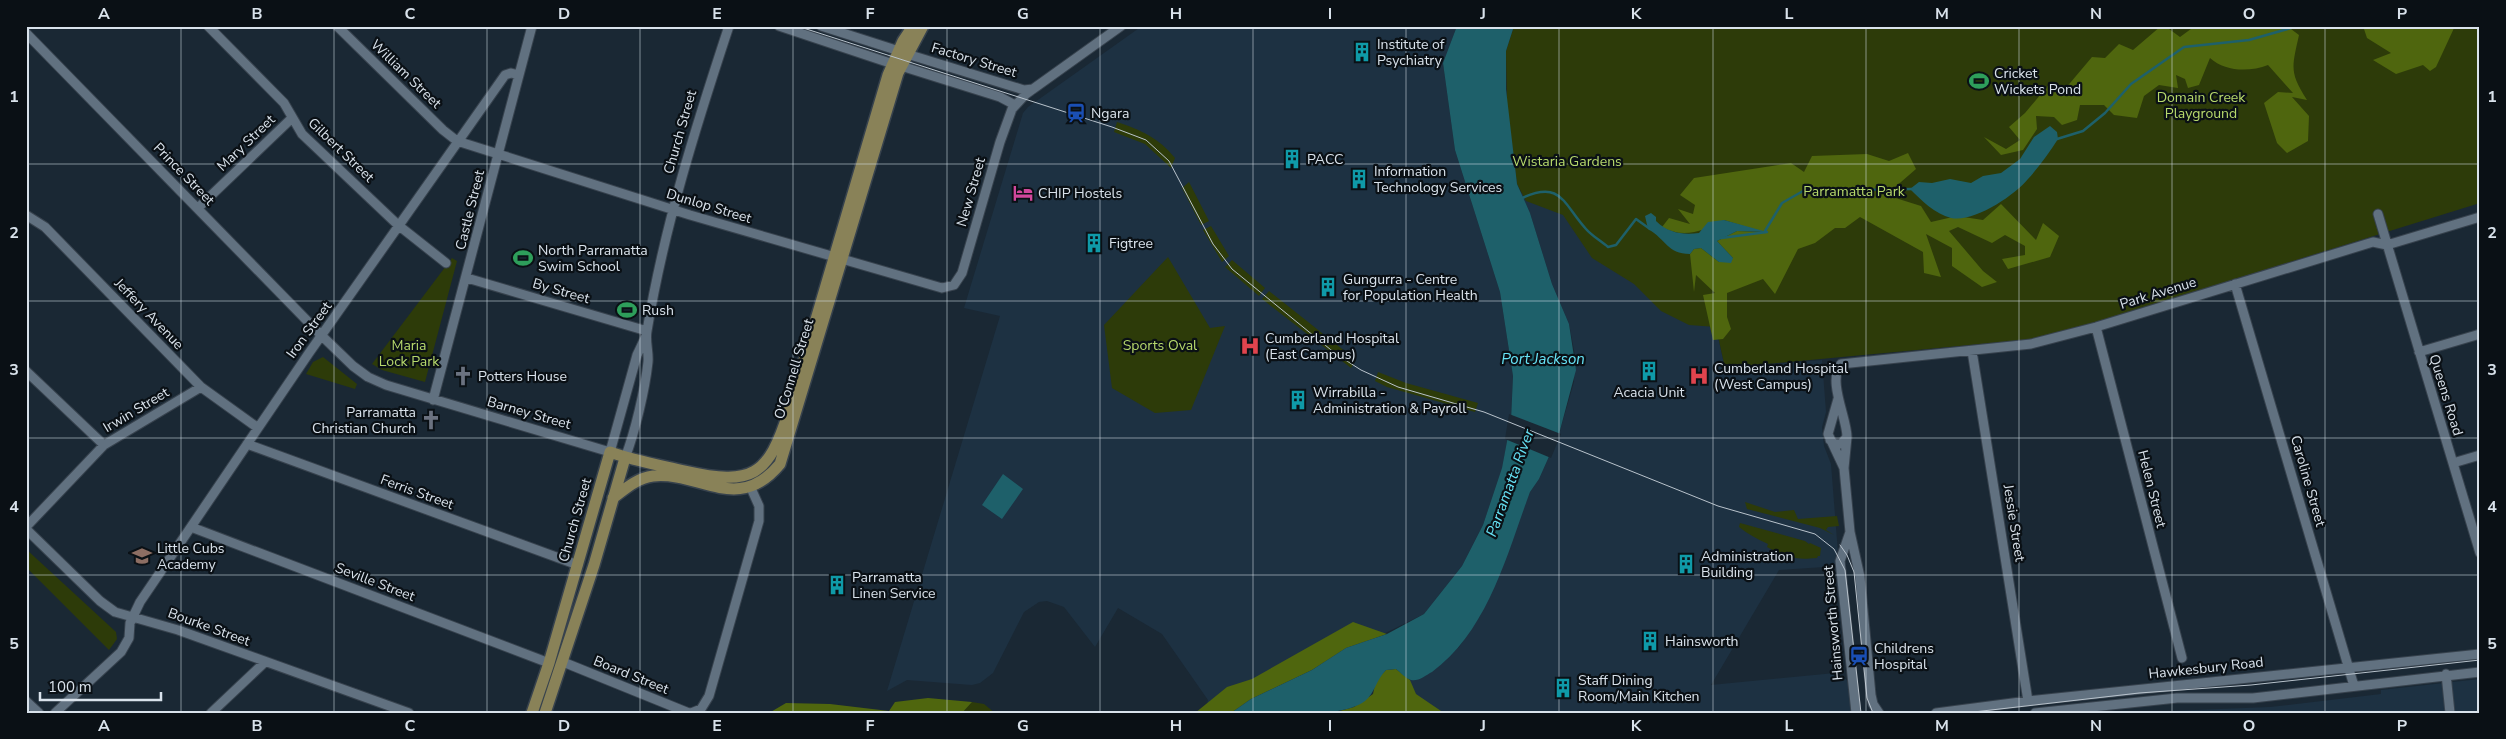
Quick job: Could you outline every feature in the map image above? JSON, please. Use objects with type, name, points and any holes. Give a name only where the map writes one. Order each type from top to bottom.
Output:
[{"type":"main road","name":"O'Connell Street","points":[[748,480],[772,453],[781,436],[897,65],[913,26]]},
{"type":"main road","name":"O'Connell Street","points":[[903,52],[923,26]]},
{"type":"main road","name":"Barney Street","points":[[610,452],[625,458],[713,478],[748,480]]},
{"type":"main road","name":"Church Street","points":[[532,713],[549,663],[610,452]]},
{"type":"main road","name":"Church Street","points":[[544,713],[563,662],[625,458]]},
{"type":"main road","points":[[613,498],[635,481],[652,476],[667,476],[718,488],[732,489],[748,480]]},
{"type":"street","name":"Gilbert Street","points":[[208,26],[284,104],[302,134],[398,224]]},
{"type":"street","name":"William Street","points":[[337,26],[444,130],[458,140]]},
{"type":"street","name":"Castle Street","points":[[434,400],[532,26]]},
{"type":"street","name":"Church Street","points":[[610,452],[637,355],[647,334],[674,210],[699,116],[729,26]]},
{"type":"street","name":"Factory Street","points":[[779,26],[1000,97],[1015,105]]},
{"type":"street","name":"Factory Street","points":[[822,26],[1018,88],[1033,89]]},
{"type":"street","points":[[1015,105],[1033,89],[1121,26]]},
{"type":"street","name":"Prince Street","points":[[26,33],[322,336]]},
{"type":"street","name":"Iron Street","points":[[55,713],[121,652],[129,638],[133,617],[140,602],[398,224],[505,75],[511,73],[519,74]]},
{"type":"street","name":"New Street","points":[[954,285],[962,274],[1000,142],[1015,105]]},
{"type":"street","name":"Mary Street","points":[[198,208],[292,118]]},
{"type":"street","name":"Dunlop Street","points":[[458,140],[674,210],[935,287],[948,288],[954,285]]},
{"type":"street","name":"Queens Road","points":[[2378,214],[2480,553]]},
{"type":"street","name":"Jeffery Avenue","points":[[26,215],[45,228],[201,387],[258,428]]},
{"type":"street","name":"Park Avenue","points":[[1838,366],[1845,363],[2031,344],[2096,327],[2374,242],[2387,245],[2480,217]]},
{"type":"street","points":[[398,224],[446,263]]},
{"type":"street","name":"By Street","points":[[467,278],[647,334]]},
{"type":"street","name":"Caroline Street","points":[[2235,284],[2354,686]]},
{"type":"street","name":"Helen Street","points":[[2096,327],[2182,658]]},
{"type":"street","name":"Church Street","points":[[625,458],[631,443],[648,360],[647,334]]},
{"type":"street","points":[[2419,352],[2480,334]]},
{"type":"street","name":"Barney Street","points":[[322,336],[368,377],[434,400],[610,452]]},
{"type":"street","name":"Jessie Street","points":[[1972,350],[2028,701]]},
{"type":"street","name":"Hainsworth Street","points":[[1838,366],[1836,374],[1838,397],[1847,434],[1844,468],[1850,532],[1857,559],[1873,704],[1879,713]]},
{"type":"street","points":[[26,372],[104,445]]},
{"type":"street","name":"Irwin Street","points":[[26,528],[104,445],[201,387]]},
{"type":"street","name":"Hainsworth Street","points":[[1838,397],[1829,436],[1844,468]]},
{"type":"street","points":[[1836,425],[1842,426],[1847,434],[1841,444],[1834,444],[1829,436],[1836,425]]},
{"type":"street","name":"Ferris Street","points":[[247,444],[578,565]]},
{"type":"street","points":[[2453,464],[2480,455]]},
{"type":"street","name":"Board Street","points":[[563,662],[690,713],[701,709],[709,696],[759,521],[759,506],[748,480]]},
{"type":"street","name":"Seville Street","points":[[191,527],[549,663]]},
{"type":"street","name":"Bourke Street","points":[[26,528],[114,612],[170,628],[393,710],[409,713]]},
{"type":"street","name":"Hainsworth Street","points":[[1850,532],[1840,561],[1856,713]]},
{"type":"street","name":"Hawkesbury Road","points":[[1936,713],[2028,701],[2480,654]]},
{"type":"street","points":[[211,713],[265,662]]},
{"type":"street","name":"Hawkesbury Road","points":[[2035,713],[2178,698],[2253,698],[2446,674],[2480,672]]},
{"type":"street","points":[[2446,674],[2450,713]]},
{"type":"street","points":[[26,701],[39,713]]},
{"type":"shaded area","name":"Cumberland Hospital (East Campus)","points":[[1142,26],[1457,26],[1443,63],[1455,150],[1500,292],[1513,376],[1511,420],[1502,469],[1483,525],[1462,566],[1424,614],[1251,699],[1231,713],[1205,713],[1208,700],[1162,634],[1118,608],[1095,647],[1064,607],[1047,601],[1039,602],[1024,612],[993,673],[980,683],[972,685],[907,680],[887,691],[1000,316],[964,308],[1023,113],[1028,107]]},
{"type":"shaded area","name":"Cumberland Hospital (West Campus)","points":[[1521,193],[1690,212],[1725,368],[1822,360],[1826,412],[1822,427],[1824,446],[1831,464],[1839,566],[1779,570],[1711,685],[1835,673],[1841,675],[1851,684],[1854,713],[1407,713],[1410,680],[1416,680],[1459,647],[1480,616],[1530,492],[1539,479],[1559,434],[1574,382],[1575,355],[1569,324],[1552,284],[1530,213]]},
{"type":"shaded area","points":[[2480,679],[2480,713],[2119,713],[2270,707],[2381,694],[2381,690]]},
{"type":"green space","name":"Parramatta Park","points":[[1514,26],[2480,26],[2480,203],[2045,338],[1725,368],[1716,327],[1689,325],[1661,311],[1634,284],[1592,258],[1563,215],[1526,201],[1517,184],[1507,106],[1506,51]]},
{"type":"green space","points":[[2161,26],[2165,26],[2180,37],[2195,26],[2287,26],[2299,35],[2294,69],[2297,83],[2307,100],[2292,97],[2309,116],[2308,141],[2287,153],[2277,143],[2264,103],[2278,92],[2293,93],[2268,65],[2246,70],[2223,66],[2210,58],[2199,85],[2188,88],[2185,79],[2176,75],[2178,88],[2159,85],[2144,96],[2137,118],[2114,115],[2104,105],[2080,105],[2077,120],[2062,125],[2054,117],[2036,116],[2037,129],[2023,150],[2001,155],[1984,137],[2006,149],[2020,140],[2009,127],[2025,113],[2051,82],[2065,89],[2092,57],[2105,58],[2119,44],[2133,50]]},
{"type":"green space","points":[[2363,26],[2455,26],[2436,67],[2430,71],[2423,65],[2396,74],[2373,60],[2391,53],[2367,38]]},
{"type":"green space","points":[[1117,122],[1142,132],[1163,145],[1175,158],[1171,168],[1145,144],[1114,132]]},
{"type":"green space","points":[[1908,153],[1916,169],[1886,195],[1921,206],[1931,222],[1957,216],[1983,220],[2001,204],[2036,240],[2043,223],[2059,236],[2050,257],[2008,269],[2002,259],[2025,255],[2025,246],[2005,235],[1992,243],[1958,227],[1949,231],[1983,271],[1997,282],[1982,287],[1952,266],[1952,248],[1926,234],[1941,277],[1924,273],[1923,252],[1860,217],[1845,228],[1835,228],[1815,243],[1798,249],[1775,294],[1763,279],[1727,293],[1727,317],[1731,329],[1723,339],[1713,340],[1703,295],[1715,293],[1696,275],[1694,292],[1690,254],[1694,249],[1701,248],[1719,262],[1733,258],[1717,241],[1737,231],[1763,232],[1724,220],[1701,230],[1686,233],[1670,231],[1662,227],[1669,218],[1690,224],[1678,209],[1693,214],[1695,205],[1680,195],[1694,178],[1791,163],[1804,172],[1812,156],[1867,154],[1889,161]]},
{"type":"green space","points":[[1189,182],[1209,221],[1201,225],[1182,188]]},
{"type":"green space","points":[[1211,226],[1229,256],[1222,262],[1203,230]]},
{"type":"green space","name":"Sports Oval","points":[[1168,257],[1210,328],[1225,326],[1191,410],[1155,413],[1112,388],[1104,325]]},
{"type":"green space","name":"Maria Lock Park","points":[[452,258],[457,261],[425,382],[382,370],[372,364]]},
{"type":"green space","points":[[1232,260],[1265,288],[1259,296],[1225,267]]},
{"type":"green space","points":[[1269,291],[1356,360],[1351,368],[1262,299]]},
{"type":"green space","points":[[323,357],[357,384],[355,389],[306,374],[313,362]]},
{"type":"green space","points":[[1378,372],[1406,383],[1478,403],[1475,412],[1387,387],[1375,381]]},
{"type":"green space","points":[[1745,502],[1775,512],[1794,510],[1798,519],[1837,516],[1839,526],[1828,527],[1826,530],[1834,535],[1820,528],[1747,509]]},
{"type":"green space","points":[[1740,523],[1810,543],[1821,548],[1820,556],[1802,559],[1780,554],[1767,547],[1768,544],[1739,527]]},
{"type":"green space","points":[[26,549],[116,632],[117,639],[109,650],[26,567]]},
{"type":"green space","points":[[1353,622],[1387,634],[1346,648],[1312,670],[1251,699],[1231,713],[1195,713],[1227,687],[1252,679]]},
{"type":"green space","points":[[1396,669],[1410,680],[1416,694],[1444,713],[1332,713],[1354,707],[1373,694],[1376,680],[1386,670]]},
{"type":"green space","points":[[928,698],[972,702],[962,713],[769,713],[786,703],[830,704],[889,711],[895,702]]},
{"type":"green space","points":[[972,702],[984,704],[995,713],[962,713]]},
{"type":"water","name":"Port Jackson","points":[[1457,26],[1514,26],[1506,51],[1506,89],[1517,184],[1530,213],[1552,284],[1569,324],[1576,370],[1559,434],[1539,479],[1530,492],[1504,565],[1482,613],[1468,635],[1451,655],[1432,672],[1419,679],[1411,680],[1396,669],[1386,670],[1365,701],[1338,711],[1301,714],[1231,713],[1251,699],[1312,670],[1346,648],[1387,634],[1424,614],[1462,566],[1483,525],[1502,468],[1511,420],[1513,376],[1500,292],[1455,150],[1443,63]]},
{"type":"water","points":[[2050,126],[2057,132],[2058,139],[2036,170],[2013,193],[1981,212],[1960,218],[1951,218],[1934,210],[1910,189],[1919,182],[1932,183],[1950,179],[1971,183],[1983,176],[2001,173],[2020,159],[2034,137]]},
{"type":"water","points":[[1651,213],[1656,217],[1656,221],[1671,231],[1687,234],[1699,233],[1708,222],[1724,220],[1767,232],[1737,231],[1717,241],[1733,258],[1731,263],[1719,262],[1701,248],[1694,249],[1690,254],[1676,252],[1671,249],[1648,229],[1645,216]]},
{"type":"water","points":[[1003,474],[1023,489],[1002,519],[982,505]]},
{"type":"pier","points":[[1509,414],[1561,434],[1551,458],[1505,439]]},
{"type":"waterway","points":[[2057,139],[2083,131],[2105,113],[2131,84],[2184,47],[2249,40],[2298,26]]},
{"type":"waterway","points":[[1721,238],[1767,232],[1765,231],[1782,203],[1803,191],[1912,189]]},
{"type":"waterway","points":[[1522,198],[1535,193],[1554,193],[1566,203],[1588,232],[1608,247],[1616,245],[1636,219],[1650,229]]},
{"type":"tram line","points":[[797,26],[1112,127],[1146,140],[1169,161],[1213,244],[1232,269],[1336,354],[1361,370],[1398,387],[1484,412],[1718,506],[1815,534],[1834,549],[1845,570],[1861,713]]},
{"type":"tram line","points":[[1840,545],[1847,555],[1854,572],[1867,698],[1873,713]]},
{"type":"tram line","points":[[1965,713],[2139,693],[2251,685],[2480,660]]},
{"type":"place","name":"Institute of Psychiatry","points":[[1362,52]]},
{"type":"place","name":"Cricket Wickets Pond","points":[[1979,81]]},
{"type":"place","name":"Ngara","points":[[1076,113]]},
{"type":"place","name":"PACC","points":[[1292,159]]},
{"type":"place","name":"Information Technology Services","points":[[1359,179]]},
{"type":"place","name":"CHIP Hostels","points":[[1023,193]]},
{"type":"place","name":"Figtree","points":[[1094,243]]},
{"type":"place","name":"North Parramatta Swim School","points":[[523,258]]},
{"type":"place","name":"Gungurra - Centre for Population Health","points":[[1328,287]]},
{"type":"place","name":"Rush","points":[[627,310]]},
{"type":"place","name":"Cumberland Hospital (East Campus)","points":[[1250,346]]},
{"type":"place","name":"Acacia Unit","points":[[1649,371]]},
{"type":"place","name":"Potters House","points":[[463,376]]},
{"type":"place","name":"Cumberland Hospital (West Campus)","points":[[1699,376]]},
{"type":"place","name":"Wirrabilla - Administration & Payroll","points":[[1298,400]]},
{"type":"place","name":"Parramatta Christian Church","points":[[431,420]]},
{"type":"place","name":"Little Cubs Academy","points":[[142,556]]},
{"type":"place","name":"Administration Building","points":[[1686,564]]},
{"type":"place","name":"Parramatta Linen Service","points":[[837,585]]},
{"type":"place","name":"Hainsworth","points":[[1650,641]]},
{"type":"place","name":"Childrens Hospital","points":[[1859,656]]},
{"type":"place","name":"Staff Dining Room/Main Kitchen","points":[[1563,688]]},
{"type":"park label","name":"Domain Creek Playground","points":[[2201,105]]},
{"type":"park label","name":"Wistaria Gardens","points":[[1567,161]]},
{"type":"water label","name":"Parramatta River","points":[[1510,483]]}]
